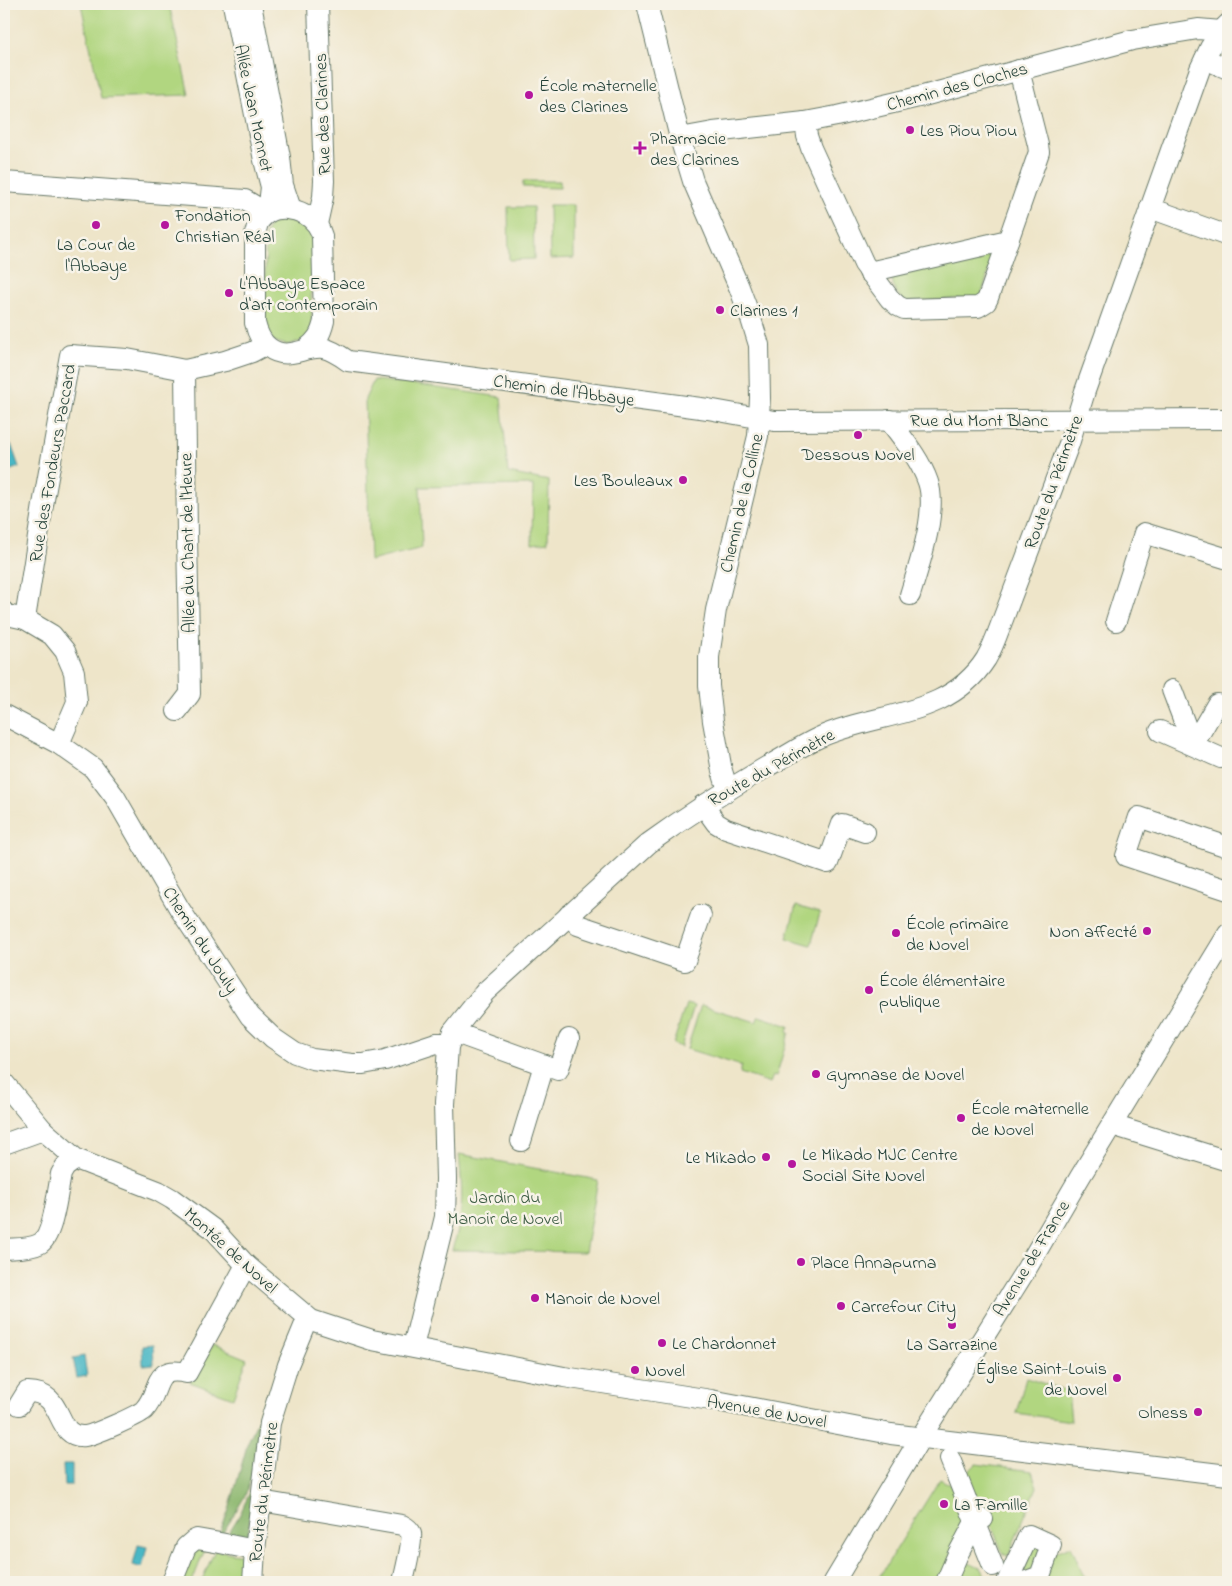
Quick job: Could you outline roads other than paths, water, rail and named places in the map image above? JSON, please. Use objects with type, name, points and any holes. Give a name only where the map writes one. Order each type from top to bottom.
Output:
[{"type":"street","name":"Allée Jean Monnet","points":[[233,4],[271,187],[266,215]]},
{"type":"street","name":"Allée Jean Monnet","points":[[251,4],[284,185],[291,209]]},
{"type":"street","name":"Rue des Clarines","points":[[317,224],[323,197],[324,181],[318,4]]},
{"type":"street","name":"Chemin de la Colline","points":[[647,4],[680,138],[693,181],[756,334],[760,357],[759,418],[756,449],[728,558],[713,626],[709,657],[709,686],[713,721],[719,756],[728,790]]},
{"type":"street","name":"Chemin des Cloches","points":[[680,138],[713,132],[805,122],[868,110],[1132,40],[1198,29],[1225,27]]},
{"type":"street","name":"Route du Périmètre","points":[[413,1347],[445,1216],[444,1084],[451,1038],[465,1015],[485,992],[650,843],[703,805],[816,739],[843,728],[931,704],[948,696],[968,680],[986,658],[1069,444],[1150,208],[1205,59],[1225,27]]},
{"type":"street","points":[[1205,59],[1228,69]]},
{"type":"street","points":[[805,122],[811,148],[858,251],[869,272],[890,299],[901,308],[978,307],[986,302],[988,298],[1039,152],[1018,70]]},
{"type":"street","points":[[4,182],[244,200],[266,215]]},
{"type":"street","points":[[1150,208],[1228,236]]},
{"type":"street","points":[[265,345],[258,336],[255,323],[255,234],[258,223],[266,215],[280,209],[291,209],[304,213],[317,224],[322,236],[325,284],[324,321],[322,333],[306,349]]},
{"type":"street","points":[[869,272],[1008,240]]},
{"type":"street","name":"Chemin de l'Abbaye","points":[[324,321],[333,338],[347,353],[369,363]]},
{"type":"street","name":"Chemin de l'Abbaye","points":[[265,345],[279,353],[324,348],[348,360],[708,409],[759,418]]},
{"type":"street","name":"Rue des Fondeurs Paccard","points":[[25,619],[70,355],[127,359],[185,370],[225,361],[252,352],[265,345]]},
{"type":"street","name":"Allée du Chant de l'Heure","points":[[177,711],[190,694],[185,370]]},
{"type":"street","name":"Rue du Mont Blanc","points":[[759,418],[774,421],[1228,419]]},
{"type":"street","points":[[889,420],[924,472],[930,488],[932,506],[923,549],[910,595]]},
{"type":"street","points":[[1116,621],[1144,533],[1228,559]]},
{"type":"street","points":[[4,612],[7,615],[25,619],[52,635],[65,652],[74,672],[76,702],[59,744]]},
{"type":"street","points":[[1172,690],[1193,745]]},
{"type":"street","points":[[1193,745],[1217,704]]},
{"type":"street","name":"Chemin du Jouly","points":[[4,715],[59,744],[93,768],[115,797],[178,908],[250,1016],[273,1038],[295,1053],[312,1059],[352,1064],[385,1060],[451,1038]]},
{"type":"street","points":[[1160,730],[1221,758]]},
{"type":"street","points":[[703,805],[716,823],[726,829],[828,863],[842,824],[865,832]]},
{"type":"street","points":[[1228,847],[1139,817],[1126,856],[1228,890]]},
{"type":"street","points":[[569,915],[578,925],[685,961],[701,916]]},
{"type":"street","name":"Avenue de France","points":[[834,1582],[921,1437],[1027,1268],[1228,934]]},
{"type":"street","points":[[451,1038],[544,1064],[558,1070],[569,1039]]},
{"type":"street","points":[[521,1141],[544,1064]]},
{"type":"street","name":"Montée de Novel","points":[[4,1083],[43,1130],[76,1159],[158,1191],[172,1199],[214,1229],[246,1265],[311,1320]]},
{"type":"street","points":[[1112,1125],[1228,1161]]},
{"type":"street","points":[[4,1144],[43,1130]]},
{"type":"street","points":[[4,1249],[33,1247],[43,1242],[49,1233],[61,1174],[65,1167],[76,1159]]},
{"type":"street","points":[[19,1405],[27,1392],[44,1394],[51,1401],[65,1428],[70,1433],[78,1436],[87,1436],[136,1415],[150,1402],[162,1376],[169,1372],[187,1373],[246,1265]]},
{"type":"street","name":"Route du Périmètre","points":[[253,1582],[270,1423],[288,1365],[305,1324],[311,1320]]},
{"type":"street","name":"Avenue de Novel","points":[[311,1320],[372,1340],[564,1377],[711,1400],[892,1434],[1228,1475]]},
{"type":"street","points":[[950,1459],[979,1520],[999,1576]]},
{"type":"street","points":[[261,1500],[406,1527],[410,1531],[411,1536],[403,1582]]},
{"type":"street","points":[[946,1582],[958,1554],[979,1520]]},
{"type":"street","points":[[999,1576],[1028,1531],[1051,1545],[1037,1576]]},
{"type":"street","points":[[172,1582],[186,1547],[197,1539],[255,1550]]},
{"type":"water","points":[[11,444],[19,467],[8,471],[4,460],[4,446]]},
{"type":"water","points":[[153,1345],[154,1364],[143,1365],[142,1346]]},
{"type":"water","points":[[84,1356],[87,1376],[77,1378],[73,1358]]},
{"type":"water","points":[[63,1464],[72,1464],[72,1485],[64,1485]]},
{"type":"water","points":[[138,1545],[147,1547],[142,1568],[133,1565]]},
{"type":"place","name":"École maternelle des Clarines","points":[[529,95]]},
{"type":"place","name":"Les Piou Piou","points":[[910,130]]},
{"type":"place","name":"Pharmacie des Clarines","points":[[640,148]]},
{"type":"place","name":"La Cour de l'Abbaye","points":[[96,225]]},
{"type":"place","name":"Fondation Christian Réal","points":[[165,225]]},
{"type":"place","name":"L'Abbaye Espace d'art contemporain","points":[[229,293]]},
{"type":"place","name":"Clarines 1","points":[[720,310]]},
{"type":"place","name":"Dessous Novel","points":[[858,435]]},
{"type":"place","name":"Les Bouleaux","points":[[683,480]]},
{"type":"place","name":"Non affecté","points":[[1147,931]]},
{"type":"place","name":"École primaire de Novel","points":[[896,933]]},
{"type":"place","name":"École élémentaire publique","points":[[869,990]]},
{"type":"place","name":"Gymnase de Novel","points":[[816,1074]]},
{"type":"place","name":"École maternelle de Novel","points":[[961,1118]]},
{"type":"place","name":"Le Mikado","points":[[766,1157]]},
{"type":"place","name":"Le Mikado MJC Centre Social Site Novel","points":[[792,1164]]},
{"type":"place","name":"Place Annapurna","points":[[801,1262]]},
{"type":"place","name":"Manoir de Novel","points":[[535,1298]]},
{"type":"place","name":"Carrefour City","points":[[841,1306]]},
{"type":"place","name":"La Sarrazine","points":[[952,1325]]},
{"type":"place","name":"Le Chardonnet","points":[[662,1343]]},
{"type":"place","name":"Novel","points":[[635,1370]]},
{"type":"place","name":"Église Saint-Louis de Novel","points":[[1117,1378]]},
{"type":"place","name":"Olness","points":[[1198,1412]]},
{"type":"place","name":"La Famille","points":[[944,1504]]},
{"type":"park label","name":"Jardin du Manoir de Novel","points":[[505,1207]]}]
